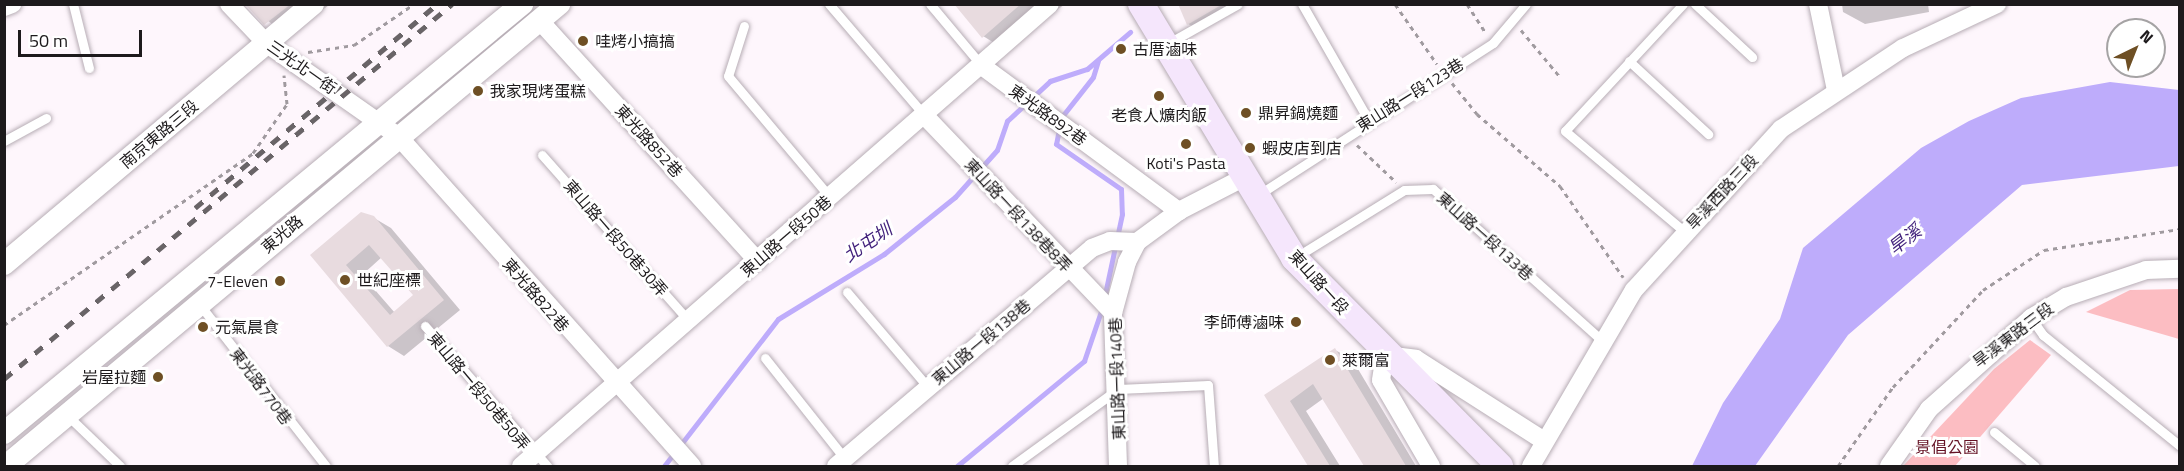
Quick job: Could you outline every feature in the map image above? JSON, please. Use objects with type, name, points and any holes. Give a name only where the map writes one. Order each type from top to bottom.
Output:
[{"type":"main road","name":"東山路一段","points":[[1141,4],[1294,258],[1385,356],[1500,466]]},
{"type":"street","points":[[4,7],[12,4]]},
{"type":"street","name":"三光北一街","points":[[229,4],[267,44],[390,129]]},
{"type":"street","name":"南京東路三段","points":[[4,264],[314,4]]},
{"type":"street","name":"東光路","points":[[6,466],[199,304],[522,4]]},
{"type":"street","name":"東光路","points":[[4,433],[390,129],[540,21],[560,4]]},
{"type":"street","name":"東山路一段50巷","points":[[534,463],[615,386],[1050,4]]},
{"type":"street","points":[[1818,4],[1836,90]]},
{"type":"street","name":"旱溪西路三段","points":[[1532,466],[1601,340],[1634,290],[1780,129],[1836,90],[1920,39],[1997,4]]},
{"type":"street","name":"東光路852巷","points":[[540,21],[758,261]]},
{"type":"street","name":"東光路892巷","points":[[982,66],[1179,211]]},
{"type":"street","name":"東山路一段138巷8弄","points":[[924,115],[1113,313]]},
{"type":"street","name":"東光路822巷","points":[[390,129],[615,386],[692,466]]},
{"type":"street","name":"東山路一段140巷","points":[[1118,466],[1118,389],[1113,313],[1117,284],[1137,242],[1179,211],[1250,187]]},
{"type":"street","name":"東山路一段138巷","points":[[840,463],[927,386],[1068,268],[1110,241],[1137,242]]},
{"type":"street","name":"旱溪東路三段","points":[[1889,466],[1929,408],[2031,318],[2066,297],[2126,276],[2180,269]]},
{"type":"street","points":[[1431,466],[1381,380],[1385,356],[1416,358],[1544,441]]},
{"type":"lane","points":[[73,4],[89,68]]},
{"type":"lane","points":[[829,4],[924,115]]},
{"type":"lane","name":"東光路892巷","points":[[930,4],[982,66]]},
{"type":"lane","points":[[1166,45],[1238,4]]},
{"type":"lane","points":[[1302,4],[1369,121]]},
{"type":"lane","name":"東山路一段123巷","points":[[1250,187],[1347,136],[1493,43],[1514,22],[1526,4]]},
{"type":"lane","points":[[1683,4],[1565,130],[1685,232]]},
{"type":"lane","points":[[1695,4],[1752,57]]},
{"type":"lane","points":[[744,26],[728,76],[830,197]]},
{"type":"lane","points":[[1629,61],[1708,134]]},
{"type":"lane","points":[[4,141],[46,118]]},
{"type":"lane","name":"東山路一段50巷30弄","points":[[542,155],[689,321]]},
{"type":"lane","name":"東山路一段133巷","points":[[1404,190],[1433,189],[1601,340]]},
{"type":"lane","points":[[1294,258],[1404,190]]},
{"type":"lane","points":[[847,292],[927,386]]},
{"type":"lane","name":"東光路770巷","points":[[199,304],[326,466]]},
{"type":"lane","points":[[2031,318],[2043,335],[2180,446]]},
{"type":"lane","name":"東山路一段50巷50弄","points":[[425,326],[534,463]]},
{"type":"lane","points":[[765,358],[840,463]]},
{"type":"lane","points":[[1012,466],[1118,389],[1208,385],[1214,466]]},
{"type":"lane","points":[[67,415],[120,466]]},
{"type":"lane","points":[[1994,432],[2035,466]]},
{"type":"path","points":[[4,325],[253,153],[280,122],[287,104],[280,79],[313,48],[354,45],[414,4]]},
{"type":"path","points":[[1395,4],[1444,75],[1476,114],[1560,186],[1634,290]]},
{"type":"path","points":[[1467,4],[1493,43]]},
{"type":"path","points":[[1514,22],[1561,78]]},
{"type":"path","points":[[1347,136],[1404,190]]},
{"type":"path","points":[[1838,466],[1893,387],[1983,290],[2044,250],[2180,229]]},
{"type":"green space","points":[[2179,289],[2179,339],[2086,312],[2130,290]]},
{"type":"green space","name":"景倡公園","points":[[2030,340],[2051,355],[1955,466],[1903,466],[1994,369]]},
{"type":"water","name":"旱溪","points":[[2110,82],[2179,90],[2179,166],[2022,185],[1848,335],[1755,466],[1692,466],[1723,403],[1780,319],[1803,248],[1921,148],[1969,121],[2021,98]]},
{"type":"building","points":[[245,4],[291,4],[264,25]]},
{"type":"building","points":[[954,4],[1021,4],[982,38]]},
{"type":"building","points":[[1178,4],[1223,4],[1187,25]]},
{"type":"building","name":"世紀座標","points":[[361,212],[374,216],[444,300],[387,347],[310,255]],"holes":[[[369,245],[413,295],[390,315],[346,265]]]},
{"type":"building","points":[[1335,348],[1406,466],[1364,466],[1313,384],[1290,401],[1330,466],[1308,466],[1264,395]]},
{"type":"waterway","name":"北屯圳","points":[[664,466],[778,319],[884,254],[955,197],[997,150],[1007,121],[1050,81],[1087,69],[1130,32]]},
{"type":"waterway","name":"北屯圳","points":[[1060,119],[1093,77],[1098,61]]},
{"type":"waterway","name":"北屯圳","points":[[1059,129],[1056,144],[1121,189],[1122,214],[1104,299]]},
{"type":"waterway","name":"北屯圳","points":[[957,466],[1084,361],[1102,308]]},
{"type":"railway","points":[[195,208],[437,4]]},
{"type":"railway","points":[[4,379],[452,4]]},
{"type":"place","name":"哇烤小搞搞","points":[[583,41]]},
{"type":"place","name":"古厝滷味","points":[[1121,49]]},
{"type":"place","name":"我家現烤蛋糕","points":[[478,91]]},
{"type":"place","name":"老食人爌肉飯","points":[[1159,96]]},
{"type":"place","name":"鼎昇鍋燒麵","points":[[1246,113]]},
{"type":"place","name":"Koti's Pasta","points":[[1186,144]]},
{"type":"place","name":"蝦皮店到店","points":[[1250,148]]},
{"type":"place","name":"世紀座標","points":[[345,280]]},
{"type":"place","name":"7-Eleven","points":[[280,281]]},
{"type":"place","name":"李師傅滷味","points":[[1296,322]]},
{"type":"place","name":"元氣晨食","points":[[203,327]]},
{"type":"place","name":"萊爾富","points":[[1330,360]]},
{"type":"place","name":"岩屋拉麵","points":[[158,377]]}]
